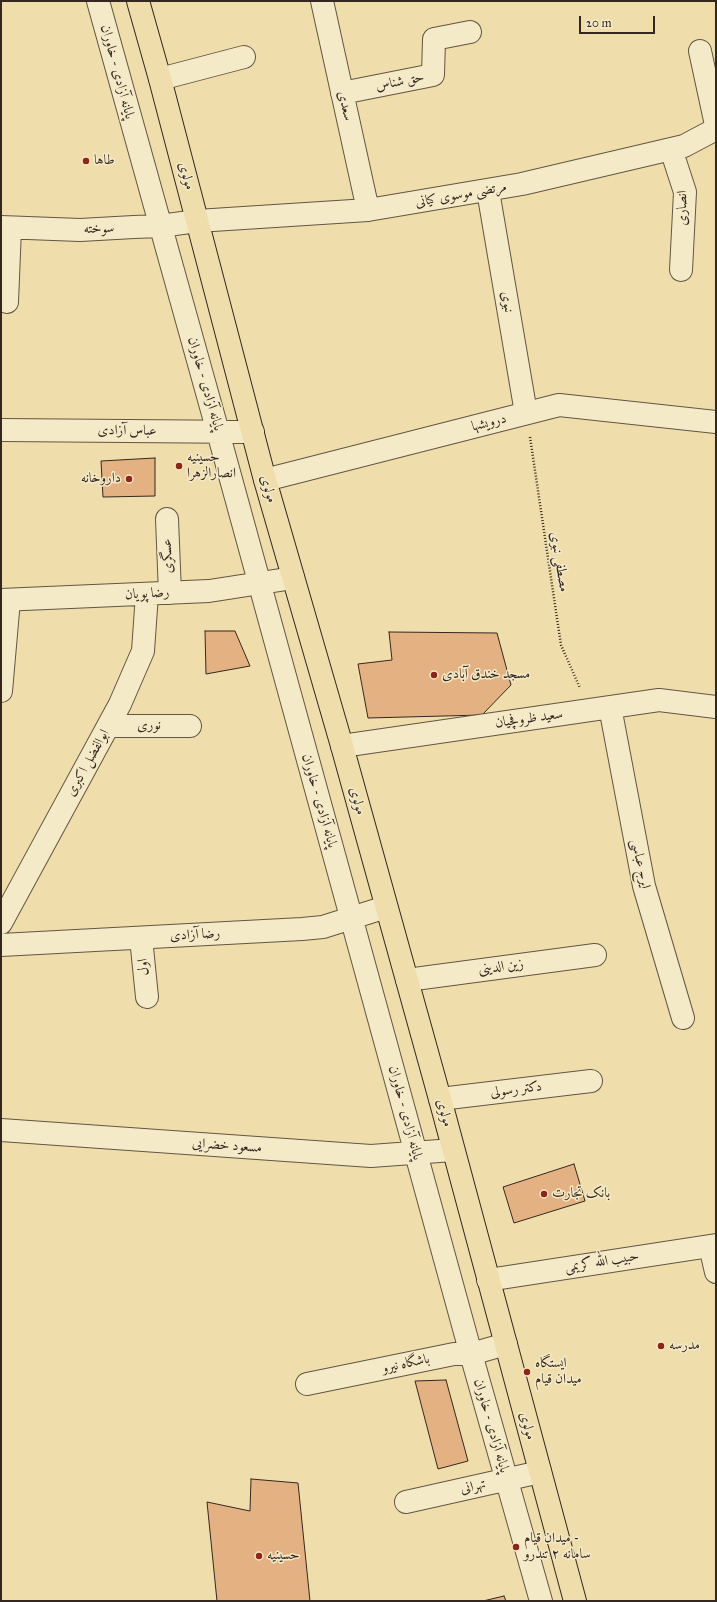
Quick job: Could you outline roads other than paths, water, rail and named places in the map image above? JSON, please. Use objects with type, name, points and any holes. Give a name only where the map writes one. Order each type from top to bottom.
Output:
[{"type":"main road","name":"مولوی","points":[[138,1],[160,79],[265,480],[342,746],[454,1150],[540,1472],[569,1594]]},
{"type":"street","name":"پایانه آزادی - خاوران","points":[[98,1],[471,1354],[541,1601]]},
{"type":"street","name":"سعدی","points":[[322,1],[368,210]]},
{"type":"street","name":"حق شناس","points":[[342,93],[433,75],[434,39],[470,32]]},
{"type":"street","points":[[700,51],[716,125]]},
{"type":"street","points":[[160,79],[244,57]]},
{"type":"street","name":"مرتضی موسوی کیانی","points":[[197,220],[368,210],[488,191],[684,146],[716,129]]},
{"type":"street","name":"انصاری","points":[[671,149],[685,192],[681,270]]},
{"type":"street","name":"نبوی","points":[[488,191],[526,413]]},
{"type":"street","name":"سوخته","points":[[5,228],[80,230],[160,226],[197,220]]},
{"type":"street","points":[[5,228],[7,302]]},
{"type":"street","name":"درویشها","points":[[265,480],[559,405],[716,422]]},
{"type":"street","name":"عباس آزادی","points":[[1,430],[253,432]]},
{"type":"street","name":"عسگری","points":[[167,519],[170,593]]},
{"type":"street","name":"رضا پویان","points":[[5,600],[209,591],[293,578]]},
{"type":"street","name":"ابوالفضل اکبری","points":[[1,923],[120,704],[144,651],[147,594]]},
{"type":"street","points":[[1,691],[5,600]]},
{"type":"street","name":"سعید ظروفچیان","points":[[342,746],[659,700],[716,707]]},
{"type":"street","name":"ایرج عباسی","points":[[600,708],[644,886],[683,1018]]},
{"type":"street","name":"نوری","points":[[108,726],[190,726]]},
{"type":"street","name":"رضا آزادی","points":[[1,945],[302,930],[324,927],[386,907]]},
{"type":"street","name":"اول","points":[[141,938],[147,997]]},
{"type":"street","name":"زین الدینی","points":[[407,980],[595,955]]},
{"type":"street","name":"دکتر رسولی","points":[[440,1099],[591,1081]]},
{"type":"street","name":"مسعود خضرایی","points":[[1,1130],[371,1156],[454,1150]]},
{"type":"street","points":[[713,1246],[716,1272]]},
{"type":"street","name":"حبیب الله کریمی","points":[[488,1280],[713,1246]]},
{"type":"street","name":"باشگاه نیرو","points":[[307,1384],[454,1354],[471,1354],[506,1344]]},
{"type":"street","name":"تهرانی","points":[[406,1502],[540,1472]]},
{"type":"place","name":"طاها","points":[[86,161]]},
{"type":"place","name":"حسینیه انصارالزهرا","points":[[179,466]]},
{"type":"place","name":"داروخانه","points":[[129,479]]},
{"type":"place","name":"مسجد خندق آبادی","points":[[434,675]]},
{"type":"place","name":"بانک تجارت","points":[[544,1194]]},
{"type":"place","name":"مدرسه","points":[[661,1346]]},
{"type":"place","name":"ایستگاه میدان قیام","points":[[527,1372]]},
{"type":"place","name":"میدان قیام - سامانه ۲ تندرو","points":[[516,1547]]},
{"type":"place","name":"حسینیه","points":[[259,1556]]}]
